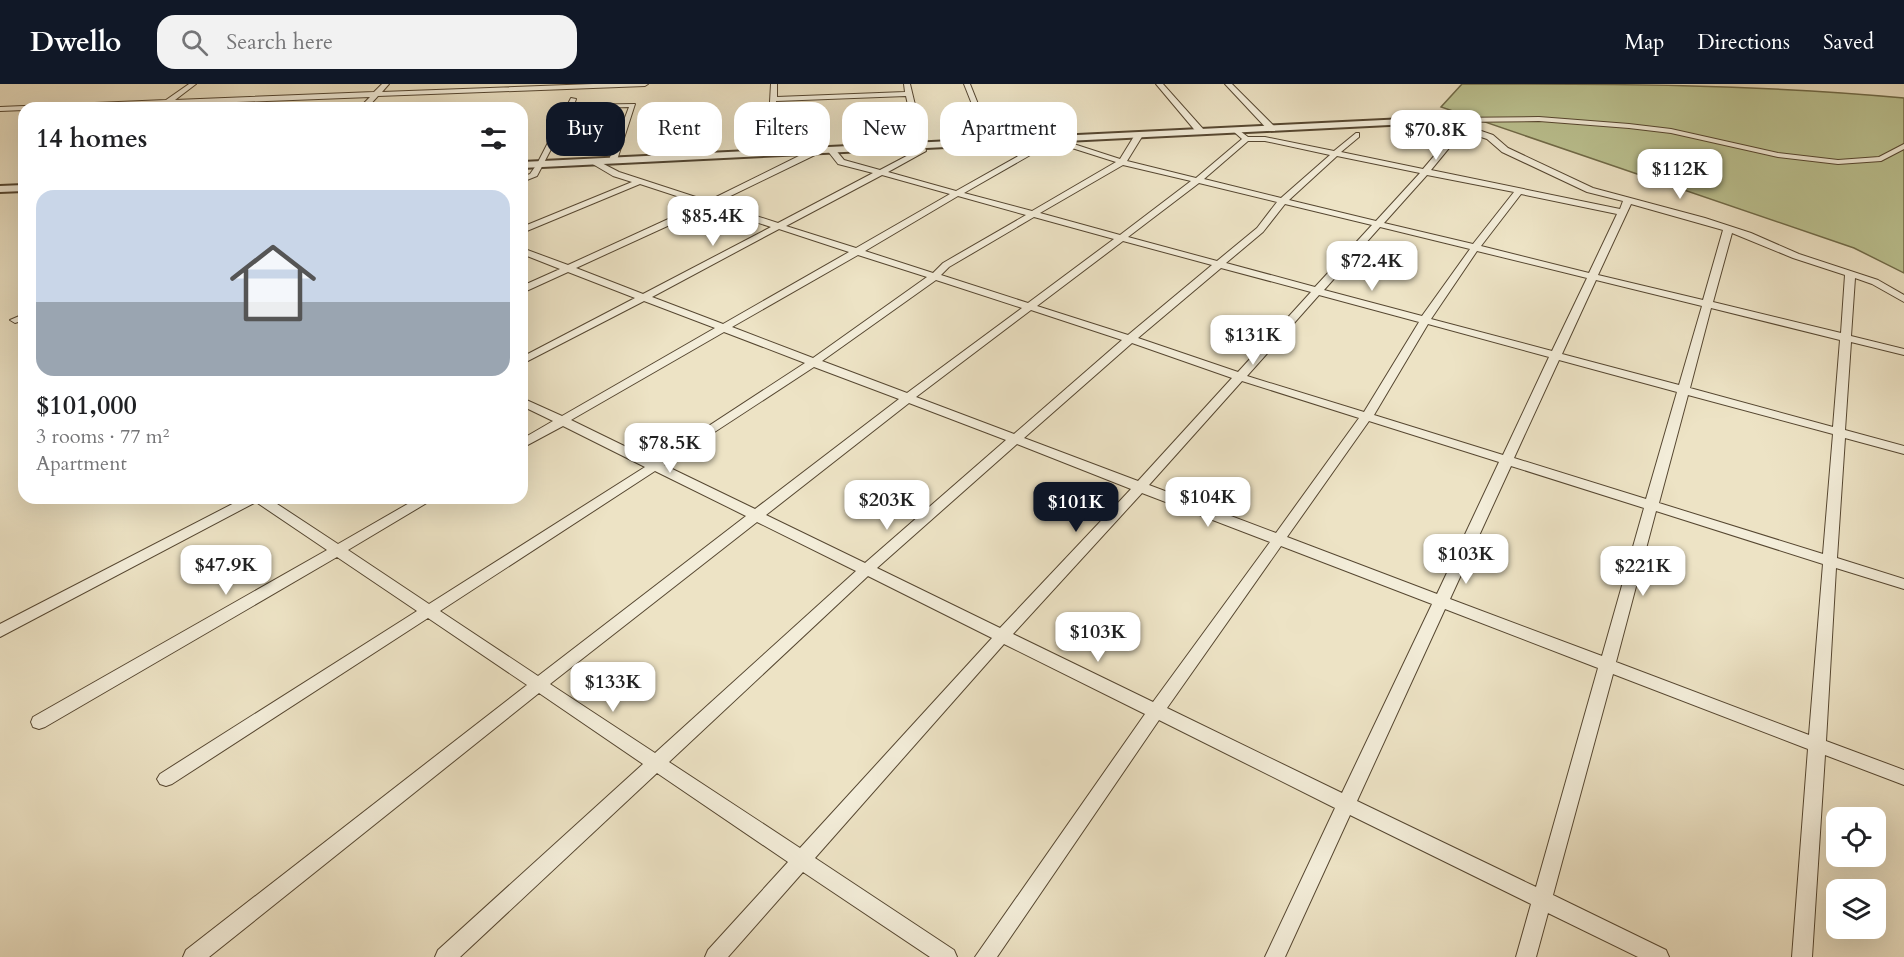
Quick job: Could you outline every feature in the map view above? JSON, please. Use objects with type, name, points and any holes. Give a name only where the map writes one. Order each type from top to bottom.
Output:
[{"type":"street","points":[[167,102],[193,84]]},
{"type":"street","points":[[369,102],[386,84]]},
{"type":"street","points":[[167,102],[645,84]]},
{"type":"street","points":[[773,102],[774,84]]},
{"type":"street","points":[[907,84],[911,102]]},
{"type":"street","points":[[967,84],[974,102]]},
{"type":"street","points":[[1159,84],[1201,132]]},
{"type":"street","points":[[1228,84],[1272,129]]},
{"type":"street","points":[[572,102],[580,85]]},
{"type":"street","points":[[773,99],[909,94]]},
{"type":"street","points":[[625,105],[633,105],[625,127]]},
{"type":"street","points":[[0,109],[18,108]]},
{"type":"street","points":[[193,957],[538,684],[1119,237],[1197,181],[1241,135],[1272,129],[1446,120],[1539,119],[1671,131],[1778,154],[1838,162],[1881,159],[1904,146]]},
{"type":"street","points":[[1446,120],[1461,128],[1490,137],[1505,150],[1625,206]]},
{"type":"street","points":[[715,957],[1002,636],[1425,172],[1461,128]]},
{"type":"street","points":[[1077,138],[1201,132],[1241,135],[1518,191],[1625,206],[1728,229],[1875,282],[1904,299]]},
{"type":"street","points":[[166,779],[815,361],[934,277],[946,265],[1122,162],[1140,135]]},
{"type":"street","points":[[446,957],[867,569],[1018,440],[1216,264],[1260,230],[1282,202],[1356,135]]},
{"type":"street","points":[[1077,147],[1122,162],[1197,181],[1904,352]]},
{"type":"street","points":[[831,150],[842,150]]},
{"type":"street","points":[[831,150],[841,162],[1904,450]]},
{"type":"street","points":[[528,178],[533,176],[546,154]]},
{"type":"street","points":[[528,165],[734,155]]},
{"type":"street","points":[[613,160],[614,156]]},
{"type":"street","points":[[528,287],[806,156]]},
{"type":"street","points":[[528,358],[915,156]]},
{"type":"street","points":[[528,441],[1022,156]]},
{"type":"street","points":[[594,161],[616,174],[638,182],[1130,339],[1240,377],[1904,584]]},
{"type":"street","points":[[528,228],[638,182]]},
{"type":"street","points":[[0,189],[18,188]]},
{"type":"street","points":[[985,957],[1156,711],[1366,416],[1425,320],[1518,191]]},
{"type":"street","points":[[1275,957],[1625,206]]},
{"type":"street","points":[[1526,957],[1728,229]]},
{"type":"street","points":[[528,253],[1280,538],[1904,778]]},
{"type":"street","points":[[1802,957],[1850,274]]},
{"type":"street","points":[[528,404],[1659,957]]},
{"type":"street","points":[[0,631],[243,504]]},
{"type":"street","points":[[268,504],[947,957]]},
{"type":"street","points":[[39,722],[418,504]]},
{"type":"green space","points":[[1462,84],[1738,87],[1904,98],[1904,273],[1854,248],[1441,107]]}]
